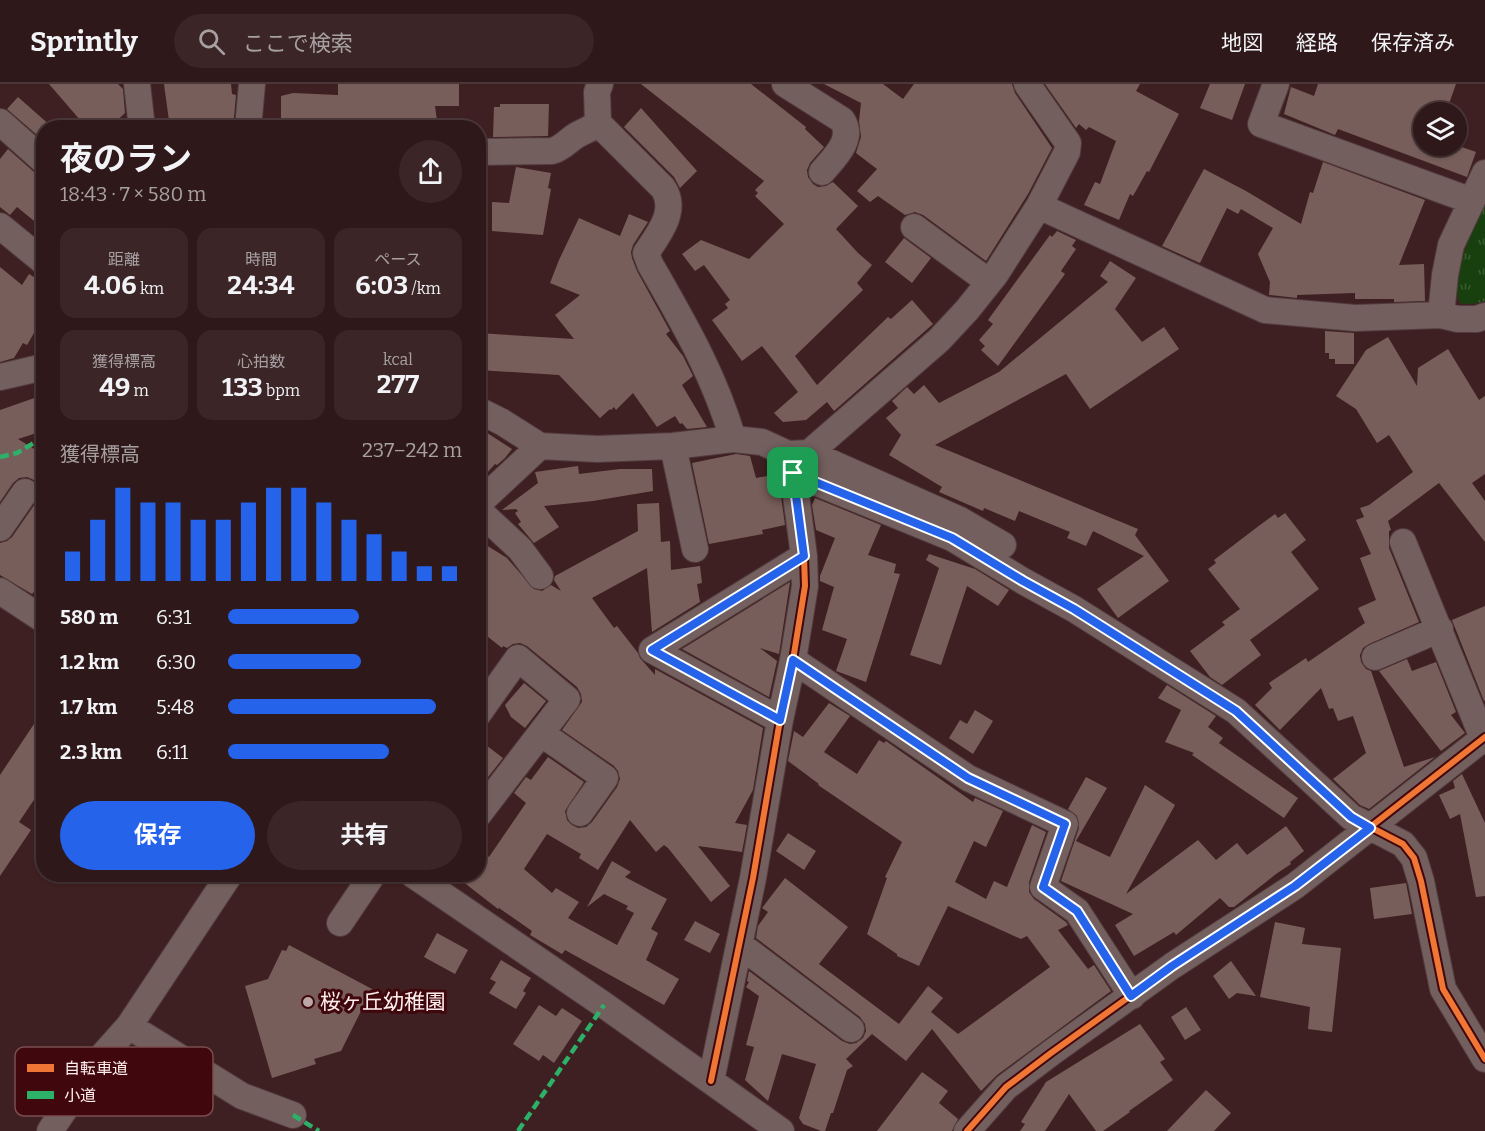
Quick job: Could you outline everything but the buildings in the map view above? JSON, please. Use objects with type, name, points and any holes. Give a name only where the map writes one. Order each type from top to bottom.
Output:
[{"type":"street","points":[[249,120],[252,84]]},
{"type":"street","points":[[600,84],[597,92],[598,123],[663,188],[670,198],[670,209],[646,253],[701,354],[723,404],[733,439]]},
{"type":"street","points":[[785,84],[842,120],[845,125],[844,147],[822,172]]},
{"type":"street","points":[[797,460],[939,340],[989,282],[1040,206],[1067,152],[1068,143],[1027,84]]},
{"type":"street","points":[[1276,84],[1261,124],[1472,201]]},
{"type":"street","points":[[136,86],[141,120]]},
{"type":"street","points":[[0,122],[36,154]]},
{"type":"street","points":[[486,152],[561,149],[569,140],[598,123]]},
{"type":"street","points":[[1442,315],[1445,275],[1451,245],[1485,173]]},
{"type":"street","points":[[1040,206],[1265,310],[1355,318],[1442,315],[1482,321]]},
{"type":"street","points":[[914,227],[989,282]]},
{"type":"street","points":[[1,230],[36,256]]},
{"type":"street","points":[[0,377],[36,369]]},
{"type":"street","points":[[486,414],[540,446],[597,449],[673,446],[733,439],[762,442],[952,538],[1074,609],[1236,711],[1351,817],[1403,844],[1414,858],[1421,881],[1443,988],[1485,1059]]},
{"type":"street","points":[[486,497],[540,446]]},
{"type":"street","points":[[673,446],[695,549]]},
{"type":"street","points":[[797,460],[960,520],[1003,545]]},
{"type":"street","points":[[711,1081],[740,945],[805,586],[797,460]]},
{"type":"street","points":[[0,528],[25,492]]},
{"type":"street","points":[[486,517],[520,549],[540,576]]},
{"type":"street","points":[[967,1131],[1006,1087],[1190,954],[1295,886],[1484,737],[1403,542]]},
{"type":"street","points":[[780,720],[652,650],[804,556]]},
{"type":"street","points":[[0,591],[36,615]]},
{"type":"street","points":[[1375,657],[1440,629]]},
{"type":"street","points":[[486,703],[518,658],[567,699],[486,805]]},
{"type":"street","points":[[793,660],[968,778],[1065,824],[1043,887],[1077,911],[1131,996]]},
{"type":"street","points":[[542,734],[605,778],[580,813]]},
{"type":"street","points":[[110,1047],[129,1026],[225,882]]},
{"type":"street","points":[[340,923],[368,882]]},
{"type":"street","points":[[429,882],[781,1131]]},
{"type":"street","points":[[740,945],[851,1029]]},
{"type":"street","points":[[129,1026],[163,1047]]},
{"type":"street","points":[[213,1078],[242,1096],[293,1115]]},
{"type":"street","points":[[50,1131],[60,1116]]},
{"type":"green space","points":[[1485,202],[1485,301],[1472,304],[1460,303],[1457,280],[1460,267]]},
{"type":"marked path","points":[[0,457],[17,453],[36,442]]},
{"type":"marked path","points":[[518,1131],[604,1005]]},
{"type":"marked path","points":[[293,1115],[319,1131]]},
{"type":"cycle path","points":[[711,1081],[753,878],[805,586],[804,556],[793,473],[788,454]]},
{"type":"cycle path","points":[[793,473],[952,538],[1074,609],[1236,711],[1351,817],[1403,844],[1414,858],[1421,881],[1443,989],[1485,1059]]},
{"type":"cycle path","points":[[967,1131],[1006,1087],[1172,966],[1295,886],[1485,737]]},
{"type":"place","name":"桜ヶ丘幼稚園","points":[[308,1002]]},
{"type":"route","points":[[793,473],[952,538],[1074,609],[1236,711],[1351,817],[1370,828],[1295,886],[1172,966],[1131,996],[1077,911],[1043,887],[1065,824],[968,778],[793,660],[780,720],[652,650],[804,556],[793,473]]}]
